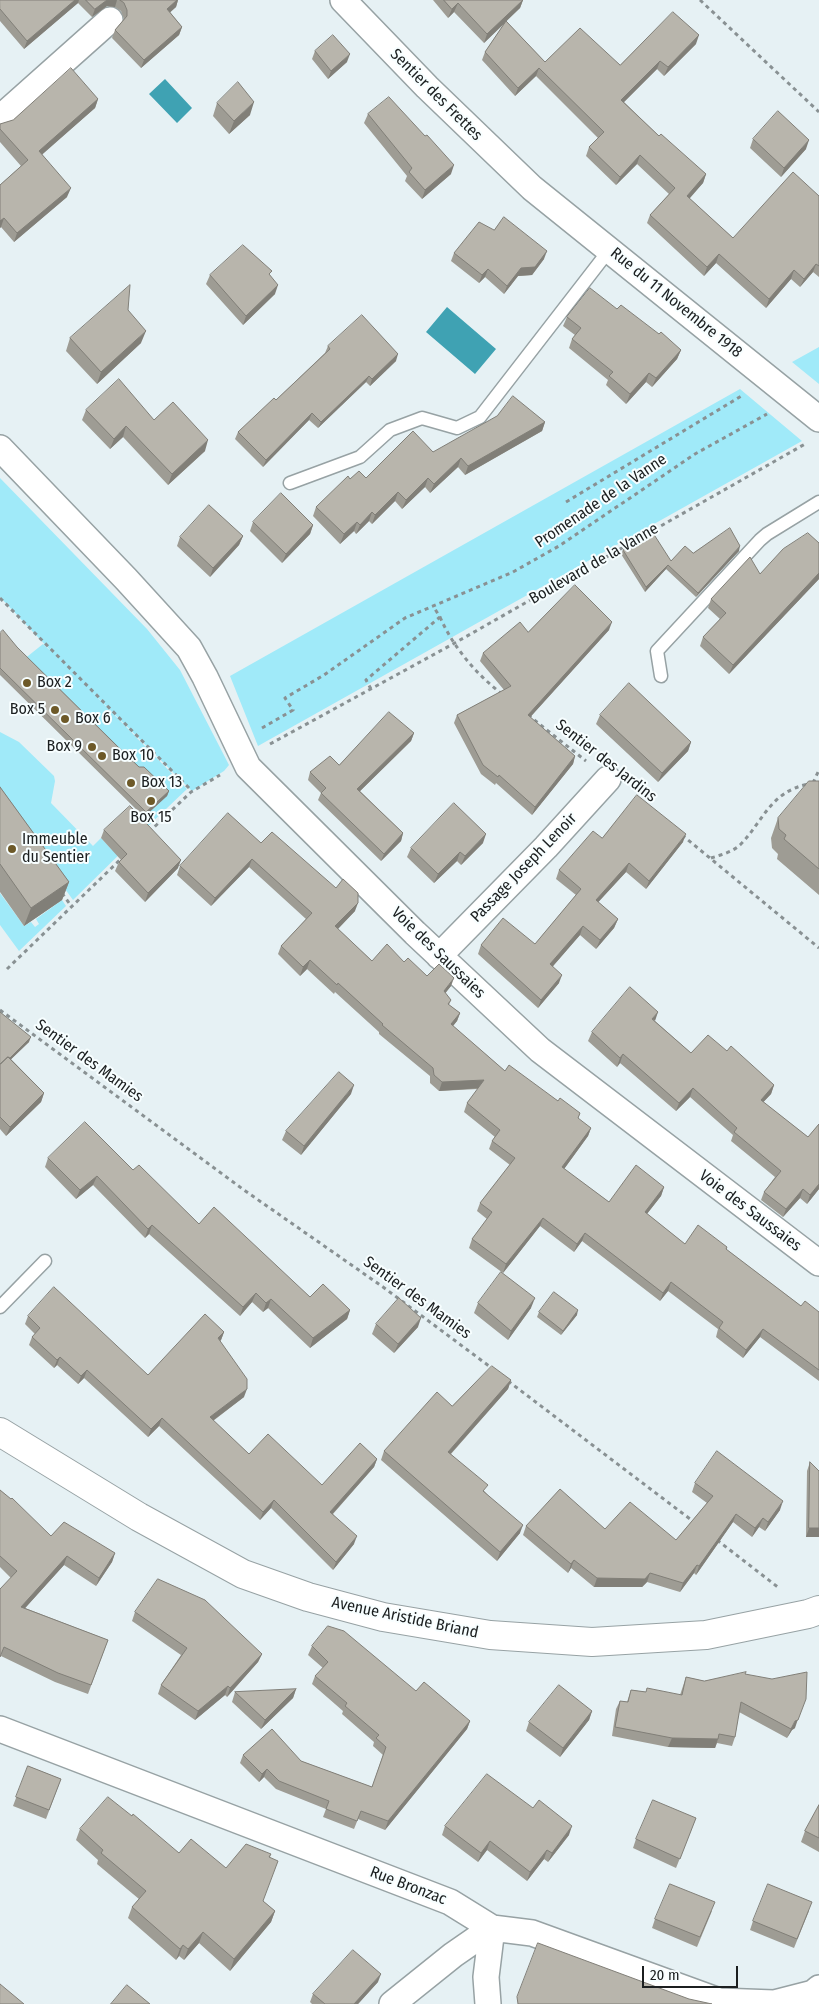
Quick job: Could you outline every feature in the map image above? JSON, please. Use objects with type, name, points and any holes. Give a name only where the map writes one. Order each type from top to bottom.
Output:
[{"type":"street","name":"Sentier des Frettes","points":[[343,0],[426,87],[532,188]]},
{"type":"street","points":[[0,118],[110,20]]},
{"type":"street","name":"Rue du 11 Novembre 1918","points":[[532,188],[610,249],[815,429]]},
{"type":"street","name":"Voie des Saussaies","points":[[0,448],[126,579],[189,648],[248,767],[439,956],[540,1050],[819,1263]]},
{"type":"street","name":"Passage Joseph Lenoir","points":[[439,956],[546,847],[608,778]]},
{"type":"street","name":"Avenue Aristide Briand","points":[[0,1432],[139,1517],[243,1574],[308,1597],[383,1616],[490,1635],[592,1642],[706,1635],[808,1614],[819,1610]]},
{"type":"street","name":"Rue Bronzac","points":[[0,1729],[450,1902],[492,1928],[532,1933],[719,2001],[774,2003],[813,1993],[819,1988]]},
{"type":"street","points":[[392,2004],[453,1955],[492,1928]]},
{"type":"street","points":[[488,2004],[486,1977],[492,1928]]},
{"type":"lane","points":[[290,483],[360,456],[390,430],[422,418],[457,428],[480,417],[610,249]]},
{"type":"lane","points":[[661,676],[657,652],[760,540],[819,502]]},
{"type":"lane","points":[[0,1307],[45,1261]]},
{"type":"path","points":[[700,0],[819,112]]},
{"type":"path","points":[[566,502],[750,391]]},
{"type":"path","name":"Promenade de la Vanne","points":[[280,718],[293,710],[285,698],[324,675],[395,624],[513,572],[551,550],[695,454],[774,410]]},
{"type":"path","name":"Boulevard de la Vanne","points":[[371,689],[807,443],[815,429]]},
{"type":"path","points":[[0,598],[191,792],[148,833]]},
{"type":"path","points":[[433,606],[453,644],[490,685],[505,697]]},
{"type":"path","points":[[244,759],[371,689],[366,680],[440,617]]},
{"type":"path","name":"Sentier des Jardins","points":[[527,714],[608,778]]},
{"type":"path","points":[[813,784],[819,770]]},
{"type":"path","points":[[711,858],[724,854],[738,846],[778,798],[802,785],[819,785]]},
{"type":"path","points":[[674,830],[711,858],[819,948]]},
{"type":"path","points":[[7,969],[127,853]]},
{"type":"path","points":[[61,891],[72,907]]},
{"type":"path","name":"Sentier des Mamies","points":[[0,1010],[500,1374]]},
{"type":"path","points":[[508,1380],[695,1523]]},
{"type":"path","points":[[711,1535],[781,1590]]},
{"type":"shaded area","points":[[165,79],[192,108],[177,123],[149,94]]},
{"type":"shaded area","points":[[447,307],[496,349],[475,374],[426,332]]},
{"type":"shaded area","points":[[819,347],[819,384],[792,362]]},
{"type":"shaded area","points":[[740,389],[802,441],[258,746],[230,676]]},
{"type":"shaded area","points":[[0,478],[147,629],[180,670],[229,765],[224,771],[192,791],[85,685],[187,789],[145,829],[138,822],[167,795],[23,660],[43,644],[52,652],[0,597]]},
{"type":"shaded area","points":[[0,732],[19,742],[54,776],[55,781],[51,803],[93,846],[101,838],[112,850],[131,843],[73,900],[0,799]]},
{"type":"shaded area","points":[[0,893],[24,926],[31,922],[35,927],[39,924],[36,919],[62,900],[66,906],[19,951],[0,925]]},
{"type":"building","points":[[0,0],[75,0],[27,41],[0,9]]},
{"type":"building","points":[[86,0],[107,0],[95,9]]},
{"type":"building","points":[[120,0],[177,0],[167,9],[182,27],[144,60],[115,30],[127,16],[124,3]]},
{"type":"building","points":[[444,0],[523,0],[487,34],[458,3],[452,9]]},
{"type":"building","points":[[673,12],[699,35],[668,67],[660,61],[621,100],[659,136],[661,134],[706,174],[687,196],[733,238],[793,172],[819,196],[819,266],[816,264],[804,279],[794,270],[769,299],[719,254],[707,267],[650,215],[675,188],[640,155],[620,177],[589,147],[604,132],[539,68],[518,88],[485,52],[506,21],[545,62],[580,28],[620,65]]},
{"type":"building","points":[[333,35],[350,54],[331,71],[315,51]]},
{"type":"building","points":[[71,68],[98,99],[39,151],[71,188],[17,233],[4,218],[0,221],[0,185],[28,160],[0,129],[0,124],[13,120]]},
{"type":"building","points":[[238,82],[254,102],[234,121],[217,103]]},
{"type":"building","points":[[389,97],[454,165],[425,190],[409,172],[412,168],[368,114]]},
{"type":"building","points":[[778,111],[809,140],[784,168],[753,139]]},
{"type":"building","points":[[504,217],[547,251],[535,267],[521,268],[507,286],[488,269],[482,275],[454,253],[479,222],[494,230]]},
{"type":"building","points":[[243,245],[272,271],[269,274],[278,285],[246,316],[210,275]]},
{"type":"building","points":[[130,285],[128,310],[146,331],[101,372],[70,338]]},
{"type":"building","points":[[590,288],[617,309],[621,305],[659,334],[661,332],[681,350],[656,378],[649,373],[630,394],[609,376],[613,372],[572,339],[581,328],[567,317]]},
{"type":"building","points":[[362,315],[398,354],[372,379],[369,376],[321,422],[312,413],[266,460],[238,432],[274,398],[276,400],[330,349],[328,346]]},
{"type":"building","points":[[119,379],[154,420],[173,402],[208,440],[172,474],[126,426],[114,439],[86,410]]},
{"type":"building","points":[[513,396],[545,422],[468,466],[461,458],[434,484],[428,478],[406,500],[398,492],[375,515],[372,512],[360,525],[357,522],[344,534],[316,507],[348,476],[350,479],[359,471],[366,478],[413,431],[433,452],[497,416]]},
{"type":"building","points":[[281,493],[313,525],[286,554],[253,522]]},
{"type":"building","points":[[209,505],[243,536],[213,568],[180,537]]},
{"type":"building","points":[[730,528],[740,546],[698,593],[668,565],[646,587],[623,550],[653,533],[671,561],[685,546],[693,553]]},
{"type":"building","points":[[808,533],[819,543],[819,573],[733,665],[703,637],[726,613],[711,599],[750,557],[760,574],[783,549]]},
{"type":"building","points":[[575,585],[612,622],[528,715],[575,756],[535,807],[499,775],[498,777],[483,765],[457,715],[511,686],[483,653],[520,622],[528,632]]},
{"type":"building","points":[[3,630],[17,647],[118,747],[139,767],[144,767],[169,791],[146,812],[0,668],[0,633]]},
{"type":"building","points":[[629,683],[691,742],[662,773],[600,715]]},
{"type":"building","points":[[389,712],[414,733],[357,789],[403,833],[384,854],[321,793],[326,788],[310,772],[330,756],[339,765]]},
{"type":"building","points":[[809,781],[819,781],[819,869],[784,839],[786,835],[779,829],[778,818]]},
{"type":"building","points":[[0,787],[69,882],[31,908],[0,864]]},
{"type":"building","points":[[637,795],[686,834],[649,881],[629,863],[596,900],[618,919],[600,940],[583,926],[550,964],[562,975],[541,1000],[481,945],[503,918],[535,944],[581,889],[559,870],[593,831],[602,838]]},
{"type":"building","points":[[454,803],[486,834],[465,856],[460,852],[438,874],[411,848]]},
{"type":"building","points":[[130,806],[181,860],[148,893],[119,862],[127,854],[104,830]]},
{"type":"building","points":[[228,813],[261,843],[272,832],[336,888],[343,879],[358,893],[358,903],[335,926],[372,961],[387,944],[404,962],[408,958],[427,976],[439,964],[454,978],[444,991],[451,1000],[448,1004],[460,1013],[451,1024],[505,1071],[509,1065],[558,1101],[560,1098],[580,1113],[578,1118],[591,1128],[562,1167],[609,1202],[636,1165],[664,1187],[645,1212],[685,1244],[698,1225],[727,1247],[726,1249],[801,1306],[805,1301],[819,1312],[819,1370],[763,1329],[746,1350],[719,1328],[723,1322],[671,1282],[663,1293],[585,1233],[577,1244],[543,1218],[506,1264],[472,1239],[492,1212],[480,1203],[515,1158],[492,1141],[500,1130],[467,1103],[484,1080],[442,1082],[434,1075],[433,1068],[382,1025],[338,983],[337,985],[310,960],[303,967],[281,946],[312,913],[252,859],[215,898],[180,866]]},
{"type":"building","points":[[630,987],[658,1012],[652,1019],[691,1053],[708,1035],[727,1051],[731,1046],[774,1085],[761,1100],[808,1137],[819,1124],[819,1184],[810,1195],[803,1189],[786,1209],[764,1192],[781,1171],[734,1132],[737,1128],[693,1088],[679,1103],[623,1054],[620,1058],[592,1032]]},
{"type":"building","points":[[0,1012],[31,1037],[10,1058],[8,1057],[0,1064]]},
{"type":"building","points":[[8,1057],[44,1093],[10,1127],[0,1117],[0,1065]]},
{"type":"building","points":[[339,1072],[354,1085],[304,1146],[286,1131]]},
{"type":"building","points":[[85,1122],[133,1170],[139,1165],[199,1224],[214,1207],[310,1297],[323,1284],[350,1310],[313,1338],[271,1299],[266,1303],[256,1293],[243,1307],[152,1225],[148,1229],[97,1176],[80,1190],[48,1158]]},
{"type":"building","points":[[501,1272],[535,1298],[511,1331],[478,1303]]},
{"type":"building","points":[[54,1287],[148,1375],[205,1314],[224,1332],[218,1338],[247,1379],[247,1389],[210,1417],[249,1454],[268,1434],[322,1485],[360,1443],[377,1459],[330,1512],[357,1536],[336,1562],[274,1500],[263,1512],[162,1418],[151,1429],[87,1370],[81,1376],[60,1357],[57,1360],[32,1337],[40,1328],[28,1316]]},
{"type":"building","points":[[554,1292],[578,1310],[563,1331],[539,1312]]},
{"type":"building","points":[[399,1298],[421,1318],[398,1344],[376,1324]]},
{"type":"building","points":[[492,1366],[511,1380],[448,1452],[488,1485],[483,1491],[523,1525],[500,1552],[384,1451],[437,1392],[452,1406]]},
{"type":"building","points":[[717,1451],[783,1501],[768,1522],[763,1518],[755,1528],[736,1514],[699,1566],[697,1565],[683,1583],[650,1573],[645,1579],[597,1578],[574,1560],[571,1564],[526,1526],[560,1489],[605,1529],[630,1502],[676,1540],[713,1496],[695,1483]]},
{"type":"building","points":[[810,1462],[819,1471],[819,1528],[809,1528]]},
{"type":"building","points":[[0,1490],[12,1498],[51,1536],[64,1522],[115,1553],[99,1578],[67,1556],[21,1607],[108,1640],[91,1685],[58,1673],[4,1647],[0,1657],[0,1589],[17,1571],[0,1556]]},
{"type":"building","points":[[158,1579],[205,1600],[262,1654],[230,1688],[228,1686],[198,1711],[161,1685],[187,1648],[135,1612]]},
{"type":"building","points":[[328,1626],[344,1631],[416,1691],[424,1682],[470,1721],[388,1821],[361,1811],[357,1821],[326,1809],[329,1801],[279,1781],[267,1769],[262,1774],[243,1755],[272,1729],[301,1761],[372,1787],[386,1747],[376,1738],[379,1735],[345,1706],[347,1703],[315,1676],[328,1662],[312,1646]]},
{"type":"building","points":[[746,1672],[745,1674],[772,1679],[807,1672],[806,1699],[798,1720],[795,1721],[791,1729],[741,1702],[735,1737],[719,1734],[718,1739],[672,1738],[615,1727],[620,1701],[628,1702],[631,1690],[646,1692],[647,1688],[682,1695],[686,1677],[704,1681]]},
{"type":"building","points":[[559,1685],[592,1711],[563,1748],[529,1722]]},
{"type":"building","points":[[296,1689],[265,1720],[235,1692]]},
{"type":"building","points":[[28,1766],[61,1779],[49,1810],[16,1797]]},
{"type":"building","points":[[487,1774],[533,1808],[539,1800],[572,1826],[552,1853],[547,1850],[530,1872],[490,1841],[481,1853],[445,1826]]},
{"type":"building","points":[[108,1797],[132,1816],[133,1814],[179,1853],[191,1839],[226,1868],[246,1844],[271,1854],[269,1857],[278,1861],[263,1901],[275,1911],[234,1959],[203,1932],[188,1949],[183,1945],[180,1949],[132,1907],[146,1891],[101,1853],[103,1850],[80,1829]]},
{"type":"building","points":[[653,1800],[696,1818],[680,1859],[636,1839]]},
{"type":"building","points":[[819,1805],[819,1838],[805,1831]]},
{"type":"building","points":[[670,1884],[715,1902],[700,1937],[655,1919]]},
{"type":"building","points":[[768,1884],[812,1902],[797,1939],[753,1921]]},
{"type":"building","points":[[538,1943],[689,1999],[712,2004],[518,2004],[517,1997]]},
{"type":"building","points":[[353,1950],[381,1974],[354,2004],[325,2004],[313,1994]]},
{"type":"building","points":[[0,1984],[24,2004],[0,2004]]},
{"type":"building","points":[[127,1985],[150,2004],[111,2004]]},
{"type":"place","name":"Box 2","points":[[27,683]]},
{"type":"place","name":"Box 5","points":[[55,710]]},
{"type":"place","name":"Box 6","points":[[65,719]]},
{"type":"place","name":"Box 9","points":[[92,747]]},
{"type":"place","name":"Box 10","points":[[102,756]]},
{"type":"place","name":"Box 13","points":[[131,783]]},
{"type":"place","name":"Box 15","points":[[151,801]]},
{"type":"place","name":"Immeuble du Sentier","points":[[12,849]]}]
